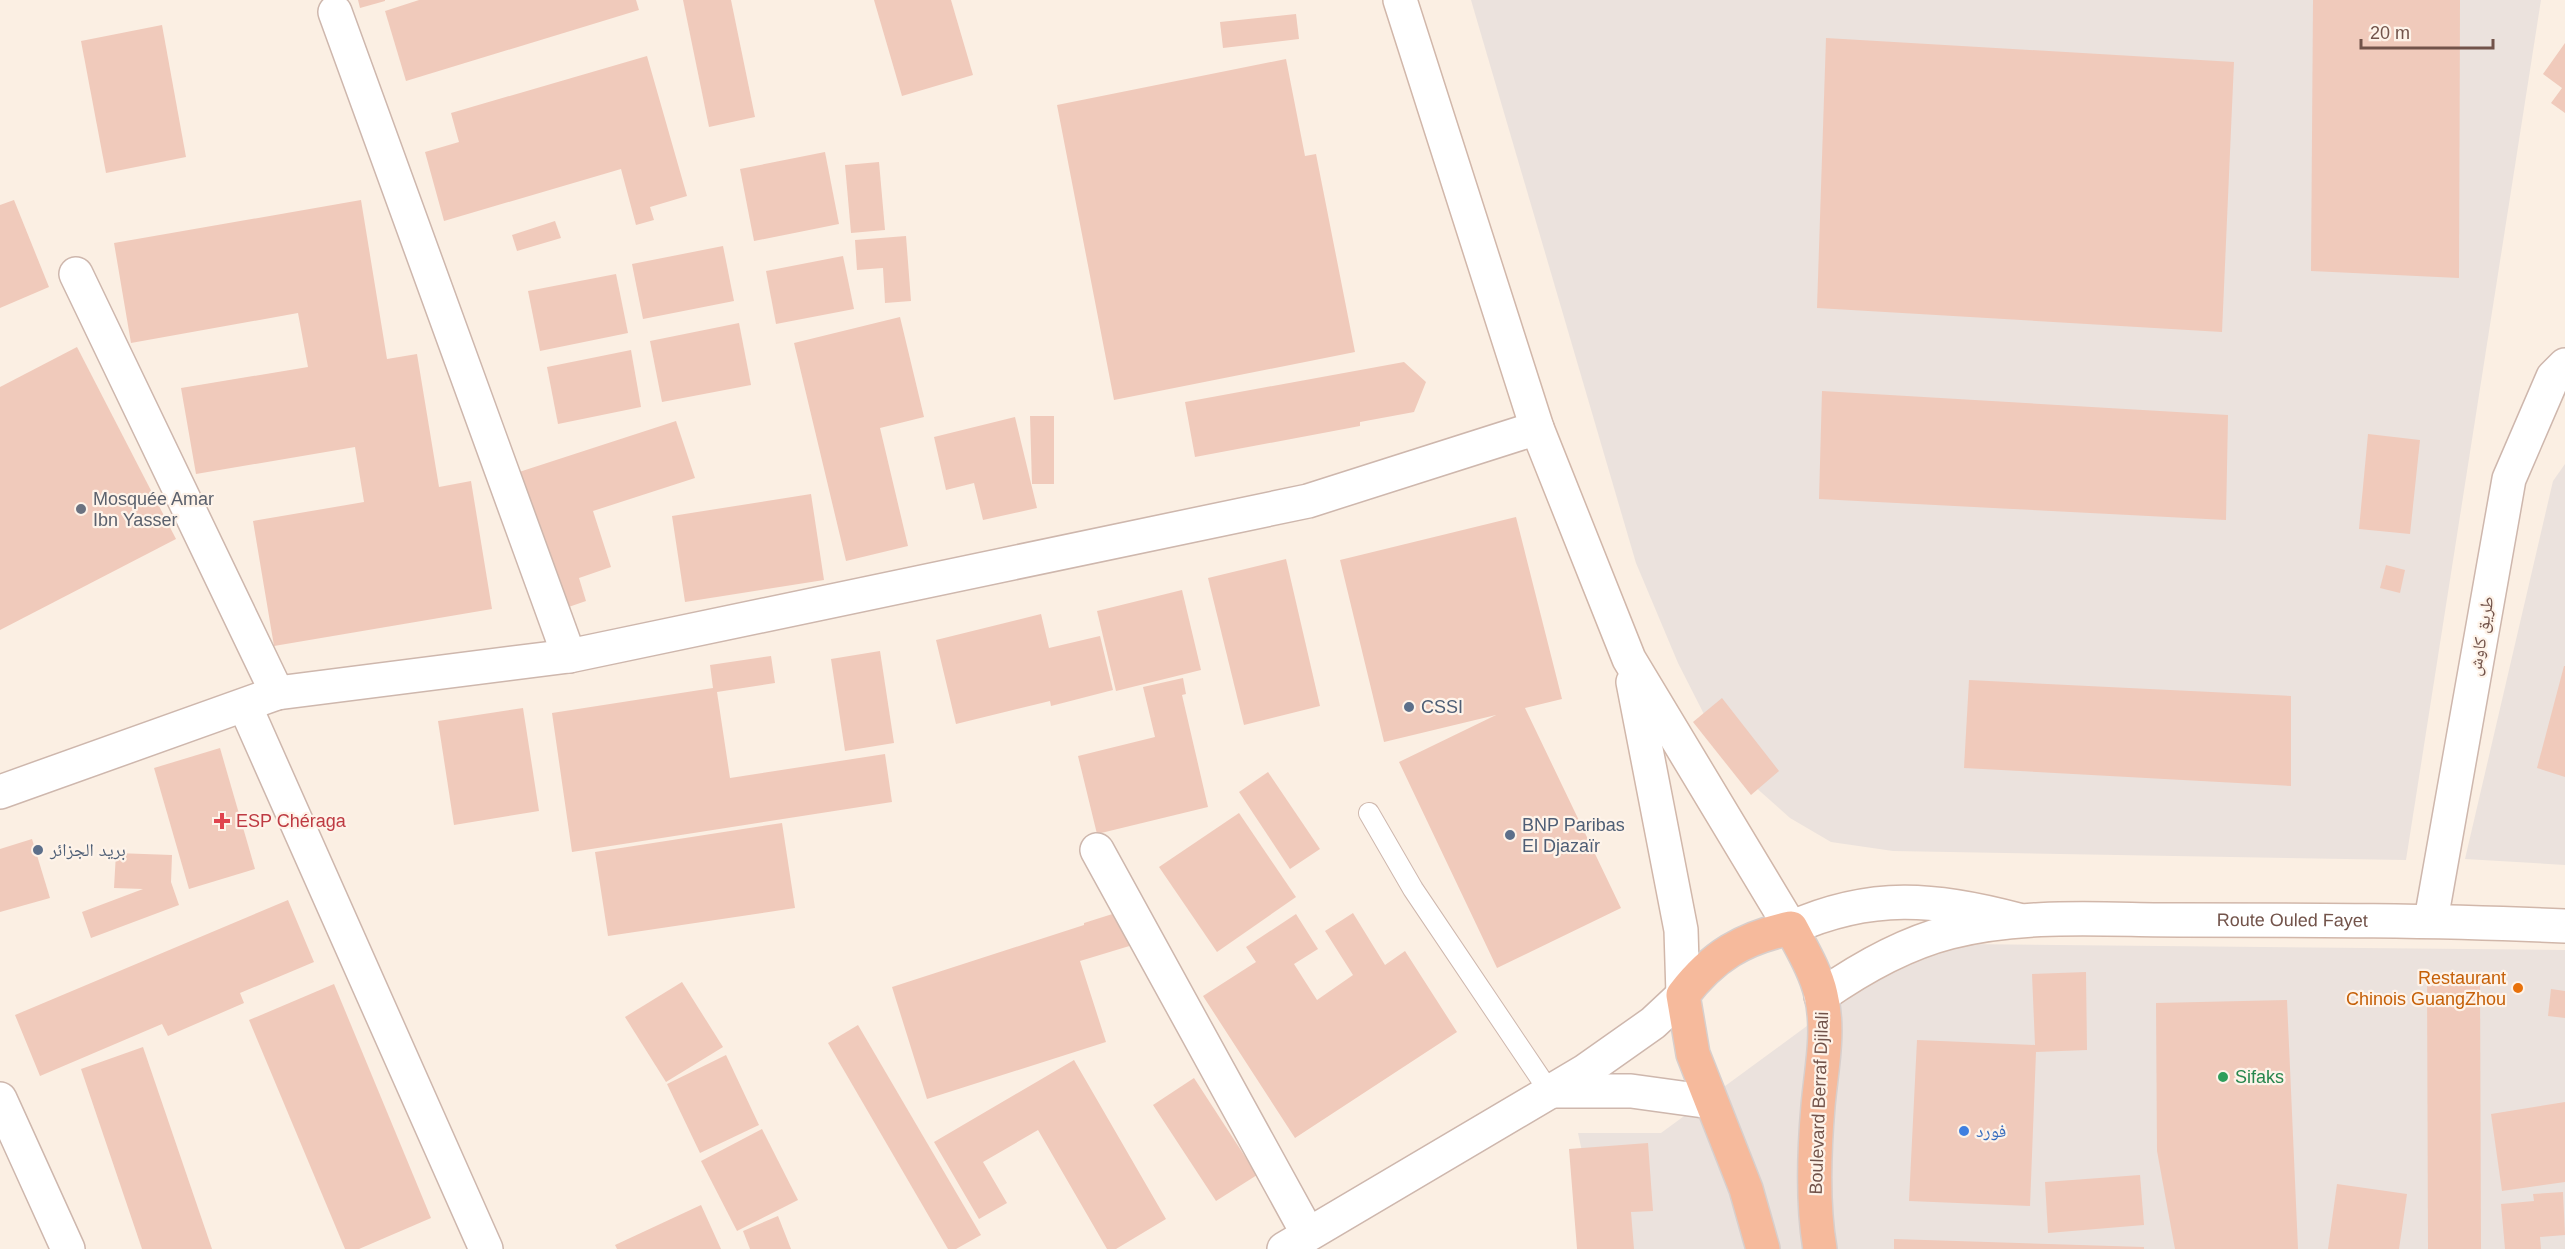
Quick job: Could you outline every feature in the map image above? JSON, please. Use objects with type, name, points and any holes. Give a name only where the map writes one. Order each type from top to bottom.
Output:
[{"type":"highway","points":[[1763,1249],[1746,1190],[1693,1054],[1683,995],[1699,975],[1734,948],[1765,933],[1791,928]]},
{"type":"highway","name":"Boulevard Berraf Djilali","points":[[1791,928],[1821,996],[1824,1029],[1815,1191],[1816,1226],[1820,1249]]},
{"type":"street","points":[[1400,0],[1537,428],[1629,659],[1791,928],[1844,908],[1890,902],[1960,906],[2018,920]]},
{"type":"street","points":[[335,12],[569,656]]},
{"type":"street","points":[[76,274],[277,693]]},
{"type":"street","name":"طريق كاوش","points":[[2431,920],[2509,479],[2553,377],[2565,365]]},
{"type":"street","points":[[0,792],[277,693],[569,656],[1308,501],[1537,428]]},
{"type":"street","points":[[1097,850],[1296,1241],[1620,1049],[1683,995],[1681,930],[1629,659]]},
{"type":"street","points":[[244,706],[486,1249]]},
{"type":"street","points":[[1821,996],[1881,958],[1914,944],[1959,930],[2018,920]]},
{"type":"street","name":"Route Ouled Fayet","points":[[2018,920],[2431,920],[2565,926]]},
{"type":"street","points":[[1550,1091],[1631,1091],[1711,1102]]},
{"type":"street","points":[[0,1099],[68,1249]]},
{"type":"lane","points":[[1369,813],[1413,889],[1550,1091]]},
{"type":"shaded area","points":[[1471,0],[2541,0],[2406,860],[1893,851],[1831,842],[1790,818],[1753,785],[1709,724],[1678,663],[1636,563]]},
{"type":"shaded area","points":[[2565,464],[2565,865],[2465,859],[2553,481]]},
{"type":"shaded area","points":[[1961,944],[2565,950],[2565,1249],[1603,1249],[1578,1133],[1661,1133],[1875,976]]},
{"type":"building","points":[[358,0],[385,0],[385,1],[360,8]]},
{"type":"building","points":[[419,0],[636,0],[639,10],[406,81],[385,11]]},
{"type":"building","points":[[683,0],[731,0],[755,117],[709,127]]},
{"type":"building","points":[[874,0],[951,0],[973,75],[902,96]]},
{"type":"building","points":[[2313,0],[2460,0],[2459,278],[2311,271]]},
{"type":"building","points":[[1296,14],[1299,39],[1223,48],[1220,22]]},
{"type":"building","points":[[162,25],[186,157],[106,173],[81,41]]},
{"type":"building","points":[[1826,38],[2234,62],[2222,332],[1817,308]]},
{"type":"building","points":[[2565,43],[2565,113],[2551,103],[2562,88],[2543,74]]},
{"type":"building","points":[[647,56],[687,196],[650,207],[654,220],[636,225],[621,169],[444,221],[425,152],[459,142],[451,113]]},
{"type":"building","points":[[1286,59],[1305,156],[1316,154],[1355,352],[1114,400],[1057,105]]},
{"type":"building","points":[[825,152],[839,224],[754,241],[740,169]]},
{"type":"building","points":[[879,162],[885,230],[851,233],[845,165]]},
{"type":"building","points":[[14,200],[49,287],[0,308],[0,205]]},
{"type":"building","points":[[361,200],[387,359],[417,354],[439,487],[471,481],[492,609],[274,646],[253,521],[364,502],[355,447],[196,474],[181,388],[308,367],[298,313],[131,343],[114,243]]},
{"type":"building","points":[[555,221],[561,238],[517,251],[512,235]]},
{"type":"building","points":[[906,236],[911,301],[885,303],[883,268],[857,270],[855,240]]},
{"type":"building","points":[[723,246],[734,301],[643,319],[632,264]]},
{"type":"building","points":[[843,256],[854,309],[776,324],[766,271]]},
{"type":"building","points":[[616,274],[628,333],[540,351],[528,291]]},
{"type":"building","points":[[900,317],[924,417],[880,428],[908,546],[846,561],[794,343]]},
{"type":"building","points":[[739,323],[751,385],[662,402],[650,341]]},
{"type":"building","points":[[77,347],[176,539],[0,630],[0,387]]},
{"type":"building","points":[[631,350],[641,407],[558,424],[547,367]]},
{"type":"building","points":[[1404,362],[1426,382],[1414,412],[1360,422],[1360,426],[1195,457],[1185,402]]},
{"type":"building","points":[[1822,391],[2228,415],[2226,520],[1819,499]]},
{"type":"building","points":[[1030,416],[1054,416],[1054,484],[1032,484]]},
{"type":"building","points":[[1015,417],[1037,508],[983,520],[974,483],[946,490],[934,437]]},
{"type":"building","points":[[676,421],[695,478],[593,511],[611,567],[579,578],[586,601],[557,611],[513,474]]},
{"type":"building","points":[[2368,434],[2420,440],[2410,534],[2359,529]]},
{"type":"building","points":[[811,494],[824,580],[685,602],[672,516]]},
{"type":"building","points":[[1516,517],[1562,699],[1525,708],[1621,908],[1497,968],[1399,762],[1496,715],[1384,742],[1340,560]]},
{"type":"building","points":[[1286,559],[1320,706],[1244,725],[1208,578]]},
{"type":"building","points":[[2386,565],[2405,570],[2400,593],[2380,588]]},
{"type":"building","points":[[1182,590],[1201,670],[1116,691],[1097,611]]},
{"type":"building","points":[[1041,614],[1049,648],[1100,636],[1113,690],[1051,706],[1050,701],[956,724],[936,640]]},
{"type":"building","points":[[880,651],[894,743],[845,751],[831,659]]},
{"type":"building","points":[[771,656],[775,683],[717,692],[730,778],[885,754],[892,802],[572,852],[552,713],[713,688],[710,665]]},
{"type":"building","points":[[2565,666],[2565,777],[2537,768]]},
{"type":"building","points":[[1183,678],[1186,694],[1182,695],[1208,807],[1097,834],[1078,756],[1155,737],[1143,687]]},
{"type":"building","points":[[1969,680],[2291,696],[2291,786],[1964,768]]},
{"type":"building","points":[[1722,698],[1779,771],[1751,795],[1693,722]]},
{"type":"building","points":[[523,708],[539,811],[454,825],[438,721]]},
{"type":"building","points":[[220,748],[255,869],[189,889],[154,768]]},
{"type":"building","points":[[1268,772],[1320,849],[1290,869],[1239,792]]},
{"type":"building","points":[[1239,813],[1296,897],[1217,952],[1159,867]]},
{"type":"building","points":[[782,823],[795,908],[608,936],[595,852]]},
{"type":"building","points":[[32,839],[50,898],[0,912],[0,849]]},
{"type":"building","points":[[116,853],[172,855],[171,882],[179,905],[91,938],[82,912],[143,889],[114,888]]},
{"type":"building","points":[[288,900],[314,962],[240,993],[244,1003],[168,1036],[162,1024],[40,1076],[15,1015]]},
{"type":"building","points":[[1125,910],[1136,944],[1080,961],[1106,1042],[927,1099],[892,987]]},
{"type":"building","points":[[1353,913],[1385,965],[1405,951],[1457,1032],[1295,1138],[1203,996],[1256,962],[1246,947],[1296,914],[1318,949],[1294,964],[1317,1000],[1353,975],[1325,931]]},
{"type":"building","points":[[2086,972],[2087,1050],[2036,1052],[2030,1206],[1909,1201],[1917,1040],[2035,1045],[2032,974]]},
{"type":"building","points":[[2427,975],[2480,975],[2481,1249],[2428,1249]]},
{"type":"building","points":[[682,982],[723,1047],[666,1082],[625,1017]]},
{"type":"building","points":[[334,984],[431,1218],[359,1249],[345,1249],[249,1020]]},
{"type":"building","points":[[2551,989],[2565,991],[2565,1018],[2548,1016]]},
{"type":"building","name":"Sifaks","points":[[2287,1000],[2298,1249],[2175,1249],[2157,1151],[2156,1003]]},
{"type":"building","points":[[858,1025],[981,1235],[956,1249],[948,1249],[828,1043]]},
{"type":"building","points":[[143,1047],[212,1249],[142,1249],[81,1069]]},
{"type":"building","points":[[726,1055],[759,1125],[700,1153],[667,1084]]},
{"type":"building","points":[[1074,1060],[1166,1219],[1116,1249],[1107,1249],[1038,1130],[983,1162],[1007,1203],[979,1219],[934,1142]]},
{"type":"building","points":[[1194,1078],[1257,1175],[1216,1201],[1153,1105]]},
{"type":"building","points":[[2565,1102],[2565,1182],[2502,1191],[2491,1114]]},
{"type":"building","points":[[762,1129],[798,1200],[737,1231],[701,1161]]},
{"type":"building","points":[[1648,1143],[1653,1211],[1631,1212],[1634,1249],[1577,1249],[1569,1149]]},
{"type":"building","points":[[2140,1175],[2144,1225],[2048,1233],[2045,1182]]},
{"type":"building","points":[[2337,1184],[2407,1194],[2399,1249],[2328,1249]]},
{"type":"building","points":[[2563,1192],[2565,1235],[2540,1237],[2541,1249],[2505,1249],[2501,1204],[2534,1201],[2533,1194]]},
{"type":"building","points":[[701,1205],[721,1249],[617,1249],[615,1245]]},
{"type":"building","points":[[778,1216],[791,1249],[750,1249],[743,1231]]},
{"type":"building","points":[[1894,1239],[2144,1247],[2144,1249],[1894,1249]]},
{"type":"place","name":"Mosquée Amar Ibn Yasser","points":[[81,509]]},
{"type":"place","name":"CSSI","points":[[1409,707]]},
{"type":"place","name":"ESP Chéraga","points":[[222,821]]},
{"type":"place","name":"BNP Paribas El Djazaïr","points":[[1510,835]]},
{"type":"place","name":"بريد الجزائر","points":[[38,850]]},
{"type":"place","name":"Restaurant Chinois GuangZhou","points":[[2518,988]]},
{"type":"place","name":"Sifaks","points":[[2223,1077]]},
{"type":"place","name":"فورد","points":[[1964,1131]]}]
